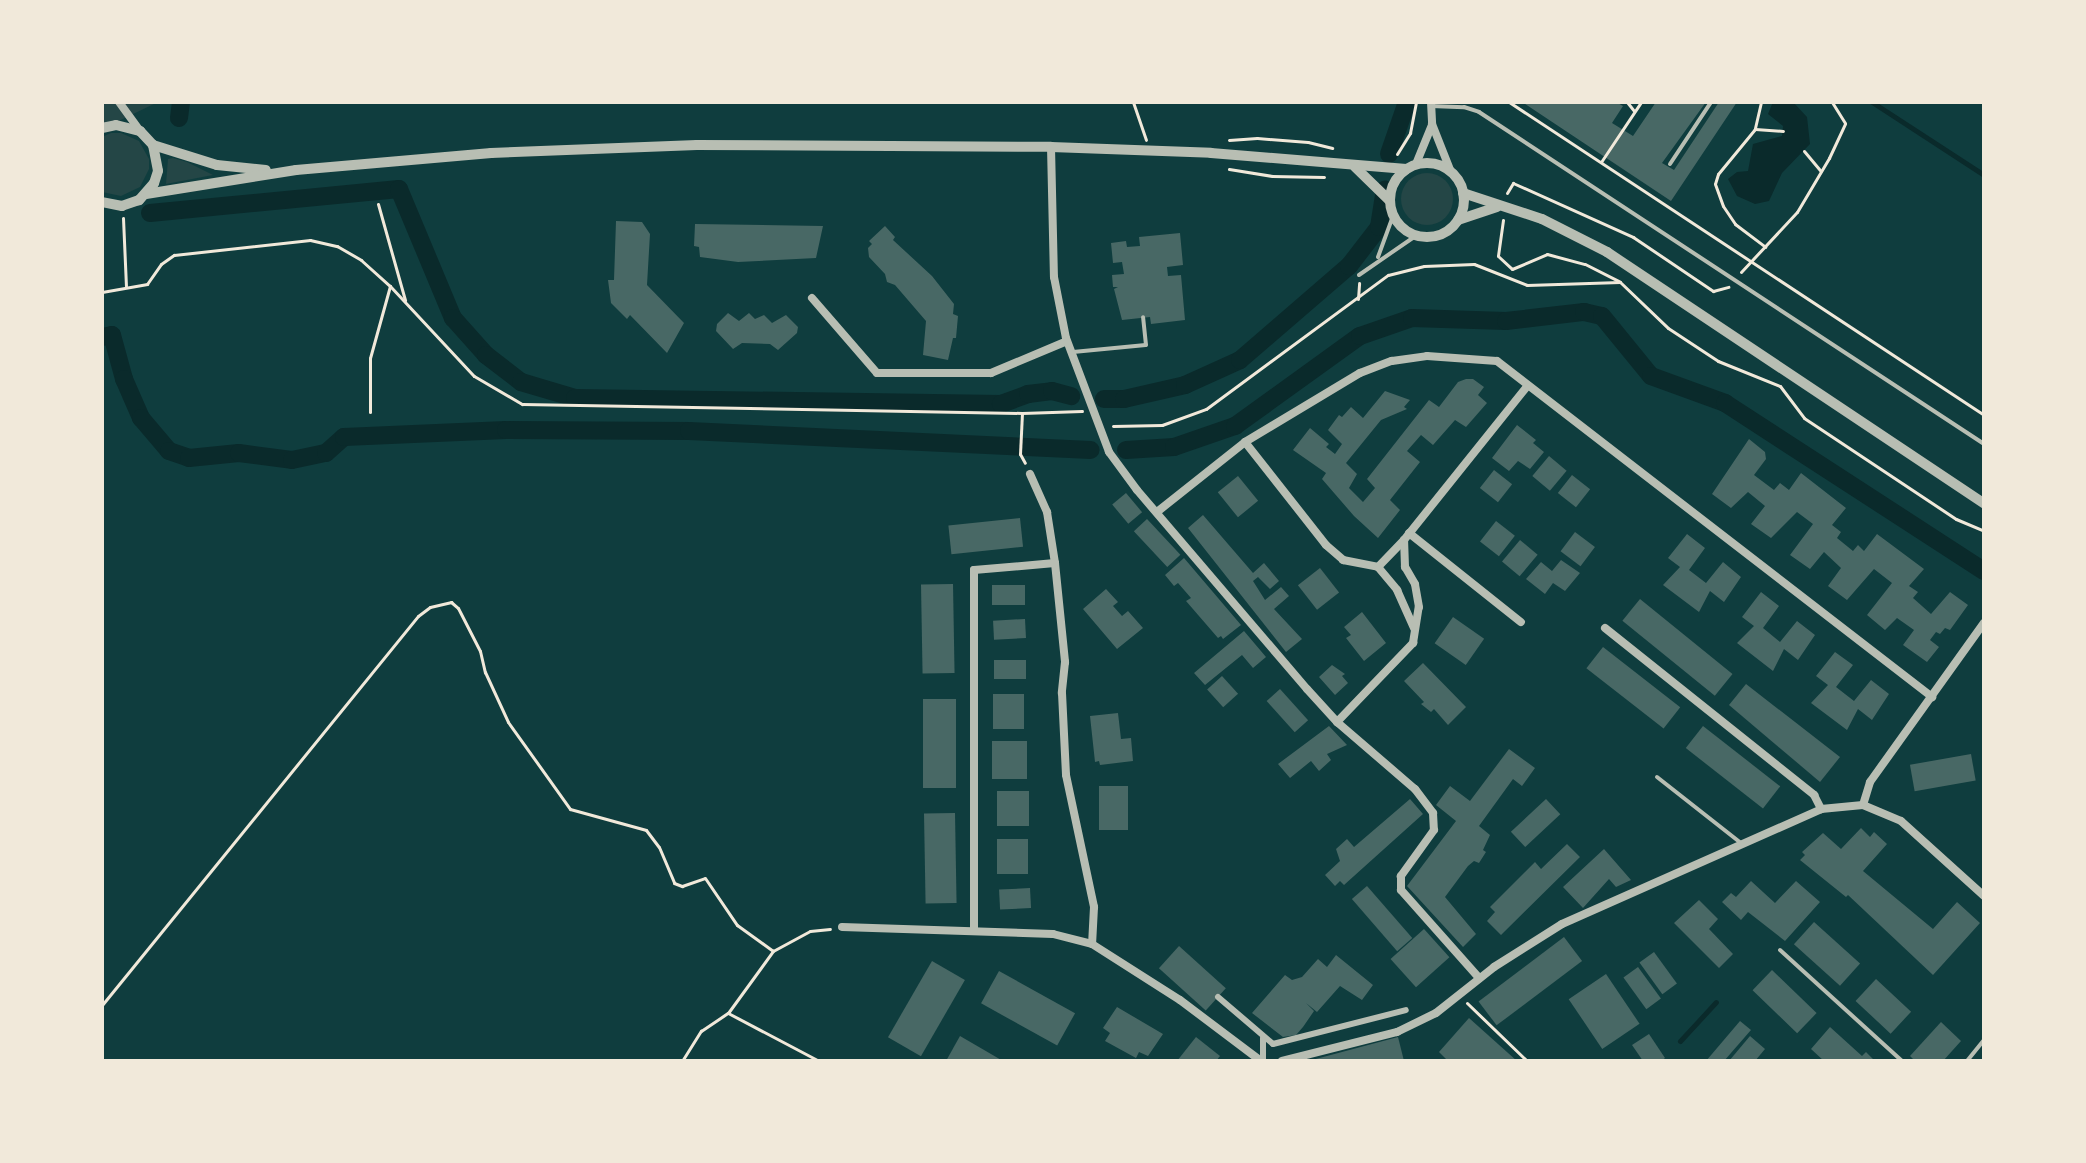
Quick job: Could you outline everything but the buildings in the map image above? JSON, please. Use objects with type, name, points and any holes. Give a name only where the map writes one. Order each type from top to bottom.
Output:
[{"type":"street","points":[[119,102],[153,145],[217,165],[247,170],[296,170]]},
{"type":"street","points":[[1431,104],[1432,124],[1463,193],[1542,219],[1649,277],[1984,503]]},
{"type":"street","points":[[1432,124],[1411,167],[1391,189],[1393,216],[1399,224],[1417,235],[1444,232],[1458,220],[1499,207]]},
{"type":"street","points":[[102,128],[116,125],[140,131]]},
{"type":"street","points":[[146,194],[158,171],[153,145]]},
{"type":"street","points":[[102,202],[122,206],[146,194],[296,170],[491,153],[697,145],[1051,147],[1242,155],[1355,167],[1411,167],[1428,163],[1451,172]]},
{"type":"street","points":[[1051,147],[1054,277],[1067,341],[1096,418],[1120,469],[1337,722],[1415,789],[1433,813],[1434,830],[1401,876],[1401,890],[1479,978]]},
{"type":"street","points":[[1355,167],[1390,201]]},
{"type":"street","points":[[1458,220],[1463,193]]},
{"type":"street","points":[[812,298],[877,373],[991,373],[1067,341]]},
{"type":"street","points":[[1157,512],[1245,442],[1360,373],[1392,361],[1427,356],[1497,361],[1932,697]]},
{"type":"street","points":[[1378,567],[1406,537],[1528,385]]},
{"type":"street","points":[[1245,442],[1326,545],[1343,560],[1378,567],[1397,590],[1414,628]]},
{"type":"street","points":[[1030,474],[1047,512],[1055,563],[1065,662],[1062,693],[1066,775],[1094,907],[1092,944]]},
{"type":"street","points":[[1406,537],[1521,622]]},
{"type":"street","points":[[1337,722],[1413,643],[1419,607],[1415,584],[1405,567],[1406,537]]},
{"type":"street","points":[[974,930],[974,570],[1055,563]]},
{"type":"street","points":[[1863,805],[1870,782],[1984,623]]},
{"type":"street","points":[[1605,628],[1814,795],[1821,809]]},
{"type":"street","points":[[1282,1061],[1397,1032],[1436,1013],[1479,978],[1562,924],[1744,846],[1821,809],[1863,805],[1901,821],[1984,896]]},
{"type":"street","points":[[842,927],[1053,934],[1092,944],[1180,1000],[1262,1061]]},
{"type":"street","points":[[1218,997],[1273,1044],[1406,1010]]},
{"type":"street","points":[[1262,1061],[1263,1038]]},
{"type":"lane","points":[[1670,164],[1711,102]]},
{"type":"lane","points":[[1431,104],[1464,107],[1479,112],[1984,444]]},
{"type":"lane","points":[[1378,259],[1393,216]]},
{"type":"lane","points":[[1359,275],[1417,235]]},
{"type":"lane","points":[[1070,352],[1146,345],[1143,317]]},
{"type":"lane","points":[[1657,777],[1744,846]]},
{"type":"lane","points":[[1780,950],[1902,1061]]},
{"type":"lane","points":[[1967,1061],[1984,1040]]},
{"type":"path","points":[[1133,102],[1141,115],[1148,151]]},
{"type":"path","points":[[1509,102],[1984,415]]},
{"type":"path","points":[[1627,102],[1635,111]]},
{"type":"path","points":[[1601,162],[1641,102]]},
{"type":"path","points":[[1761,102],[1755,129],[1718,174],[1715,184],[1723,206],[1735,224],[1757,244],[1765,247]]},
{"type":"path","points":[[1508,188],[1513,183],[1633,237],[1713,291],[1724,291],[1797,212],[1821,171],[1845,123],[1832,102]]},
{"type":"path","points":[[1755,129],[1783,131]]},
{"type":"path","points":[[1804,151],[1821,171]]},
{"type":"path","points":[[378,204],[406,302]]},
{"type":"path","points":[[122,206],[126,286]]},
{"type":"path","points":[[1501,231],[1498,256],[1512,269],[1547,254],[1585,264],[1620,282],[1668,328],[1718,361],[1780,386],[1804,418],[1956,519],[1984,531]]},
{"type":"path","points":[[102,292],[147,284],[161,264],[174,255],[310,240],[337,246],[361,260],[406,302],[474,376],[522,404],[1022,413],[1084,411],[1113,426],[1162,425],[1206,409],[1388,275],[1424,266],[1474,264],[1527,285],[1620,282]]},
{"type":"path","points":[[1358,299],[1359,275]]},
{"type":"path","points":[[370,412],[370,358],[390,286]]},
{"type":"path","points":[[1020,454],[1022,413]]},
{"type":"path","points":[[102,1005],[418,616],[430,607],[451,602],[458,608],[480,651],[485,672],[508,722],[570,809],[646,830],[659,847],[674,883],[682,886],[705,878],[737,925],[773,951]]},
{"type":"path","points":[[682,1061],[701,1031],[728,1013],[773,951],[810,931],[842,927]]},
{"type":"path","points":[[1460,994],[1527,1061]]},
{"type":"path","points":[[728,1013],[819,1061]]},
{"type":"shaded area","points":[[102,102],[158,102],[102,129]]},
{"type":"shaded area","points":[[1773,102],[1793,102],[1807,117],[1810,144],[1782,173],[1769,201],[1755,204],[1737,196],[1728,179],[1737,172],[1748,171],[1753,144],[1782,136],[1783,126],[1768,114]]},
{"type":"shaded area","points":[[121,133],[139,141],[149,159],[149,169],[140,187],[121,196],[102,192],[102,137]]},
{"type":"shaded area","points":[[173,158],[213,175],[166,184],[168,159]]},
{"type":"shaded area","points":[[1427,173],[1445,181],[1453,199],[1445,217],[1427,225],[1409,217],[1401,199],[1409,181]]},
{"type":"waterway","points":[[179,118],[181,102]]},
{"type":"waterway","points":[[1389,154],[1407,102]]},
{"type":"waterway","points":[[1872,102],[1984,175]]},
{"type":"waterway","points":[[150,213],[399,189],[453,318],[486,355],[521,382],[575,398],[1001,404],[1028,394],[1052,391],[1071,396]]},
{"type":"waterway","points":[[1104,399],[1124,399],[1185,385],[1240,360],[1349,266],[1379,227],[1385,189]]},
{"type":"waterway","points":[[1126,450],[1174,447],[1235,426],[1360,336],[1412,318],[1506,321],[1584,312],[1602,316],[1651,376],[1725,403],[1984,571]]},
{"type":"waterway","points":[[102,337],[112,335],[124,379],[141,418],[169,451],[189,458],[239,453],[292,460],[326,453],[344,437],[506,430],[689,431],[1091,450]]},
{"type":"waterway","points":[[1680,1041],[1716,1002]]}]
